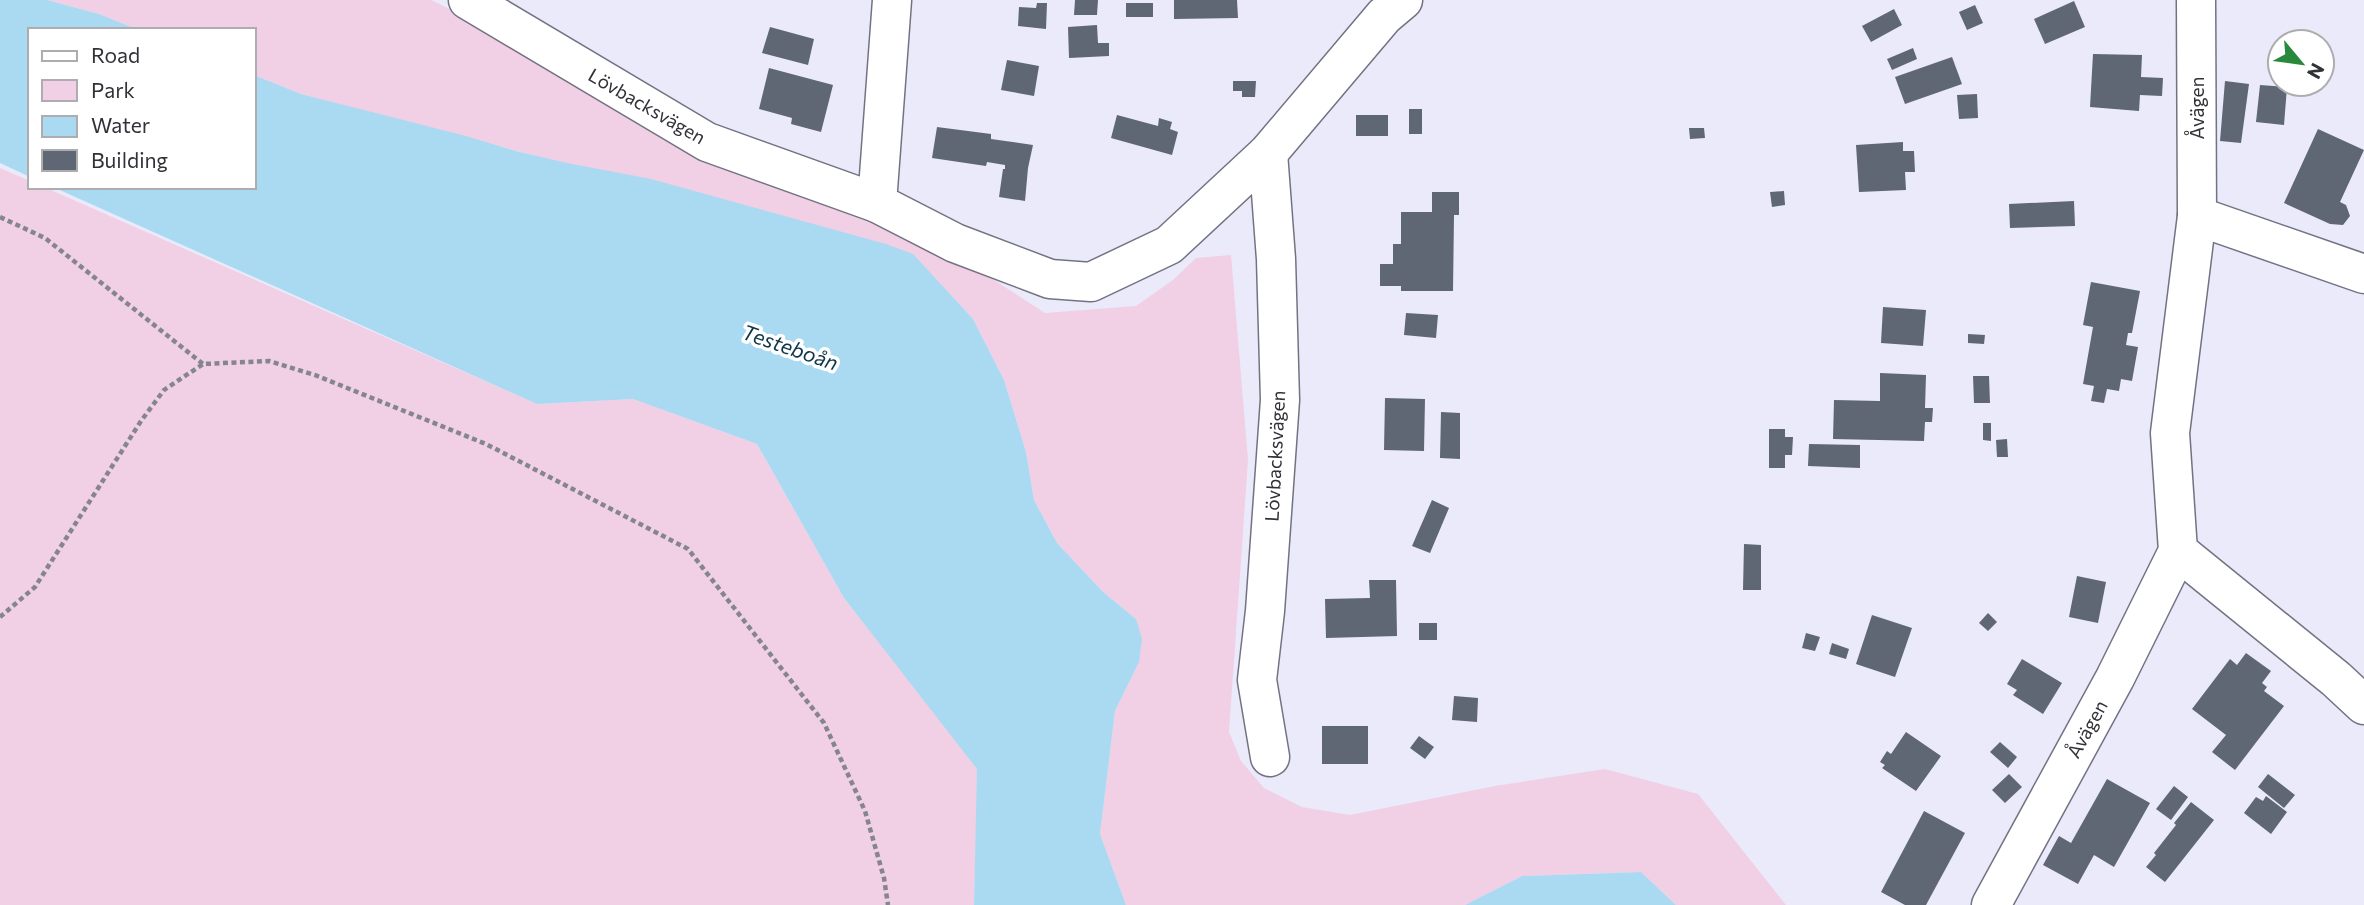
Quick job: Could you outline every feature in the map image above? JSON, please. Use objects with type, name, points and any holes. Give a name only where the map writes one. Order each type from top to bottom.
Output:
[{"type":"street","name":"Lövbacksvägen","points":[[468,0],[706,142],[877,203],[955,243],[1050,279],[1091,282],[1169,245],[1268,153],[1384,16],[1402,0]]},
{"type":"street","points":[[877,203],[892,0]]},
{"type":"street","name":"Åvägen","points":[[1991,905],[2115,678],[2178,551],[2170,433],[2197,216],[2196,0]]},
{"type":"street","name":"Lövbacksvägen","points":[[1268,153],[1276,259],[1280,400],[1265,611],[1257,680],[1270,757]]},
{"type":"street","points":[[2197,216],[2364,274]]},
{"type":"street","points":[[2178,551],[2336,679],[2364,705]]},
{"type":"path","points":[[0,217],[45,238],[203,364]]},
{"type":"path","points":[[0,617],[35,587],[141,421],[164,390],[203,364],[269,361],[315,375],[486,444],[688,549],[824,723],[865,811],[884,878],[888,905]]},
{"type":"green space","points":[[47,0],[431,0],[952,253],[1045,313],[1136,306],[1173,280],[1196,258],[1231,255],[1248,460],[1229,732],[1241,761],[1264,788],[1302,807],[1350,815],[1495,786],[1605,769],[1698,794],[1786,905],[1676,905],[1641,872],[1522,876],[1465,905],[1126,905],[1100,834],[1115,711],[1139,662],[1136,619],[1103,592],[1057,543],[1034,500],[1026,452],[1004,380],[973,319],[913,255],[301,94],[256,76],[256,28],[134,28],[99,14]]},
{"type":"green space","points":[[0,168],[28,180],[28,189],[49,189],[537,404],[633,399],[757,444],[844,598],[978,769],[974,905],[0,905]]},
{"type":"water","points":[[0,0],[47,0],[99,14],[134,28],[28,28],[28,176],[0,163]]},
{"type":"water","name":"Testeboån","points":[[256,76],[301,94],[516,151],[651,179],[886,244],[913,254],[973,319],[1004,380],[1026,452],[1034,500],[1057,543],[1103,592],[1136,619],[1142,639],[1139,662],[1115,711],[1100,834],[1126,905],[974,905],[977,769],[844,598],[757,444],[633,399],[537,404],[57,189],[256,189]]},
{"type":"water","points":[[1641,872],[1676,905],[1465,905],[1522,876]]},
{"type":"building","points":[[1075,0],[1098,0],[1097,15],[1074,15]]},
{"type":"building","points":[[1174,0],[1237,0],[1238,18],[1174,19]]},
{"type":"building","points":[[2074,1],[2085,27],[2045,44],[2034,19]]},
{"type":"building","points":[[1037,3],[1047,3],[1046,29],[1018,26],[1019,7],[1036,8]]},
{"type":"building","points":[[1126,3],[1153,3],[1153,17],[1126,17]]},
{"type":"building","points":[[1975,5],[1983,23],[1967,30],[1959,12]]},
{"type":"building","points":[[1894,9],[1902,25],[1871,42],[1862,26]]},
{"type":"building","points":[[1097,25],[1098,43],[1109,43],[1109,56],[1069,58],[1068,27]]},
{"type":"building","points":[[770,27],[814,39],[808,65],[762,53]]},
{"type":"building","points":[[1913,48],[1917,59],[1892,70],[1887,59]]},
{"type":"building","points":[[2093,54],[2142,55],[2141,77],[2163,78],[2162,96],[2140,95],[2139,111],[2090,107]]},
{"type":"building","points":[[1952,57],[1962,84],[1905,104],[1895,77]]},
{"type":"building","points":[[1007,60],[1039,66],[1034,96],[1001,90]]},
{"type":"building","points":[[769,68],[833,85],[821,132],[791,124],[792,118],[759,109]]},
{"type":"building","points":[[1233,81],[1256,81],[1255,97],[1242,97],[1242,91],[1233,91]]},
{"type":"building","points":[[2225,81],[2249,84],[2241,143],[2220,141]]},
{"type":"building","points":[[2260,85],[2266,85],[2266,98],[2286,98],[2284,125],[2256,122]]},
{"type":"building","points":[[1977,94],[1978,118],[1959,119],[1957,95]]},
{"type":"building","points":[[1409,109],[1422,109],[1422,134],[1409,134]]},
{"type":"building","points":[[1117,115],[1158,126],[1159,118],[1172,122],[1170,129],[1178,132],[1172,155],[1111,138]]},
{"type":"building","points":[[1356,115],[1388,115],[1388,136],[1356,136]]},
{"type":"building","points":[[937,127],[991,134],[991,139],[1033,145],[1025,201],[999,197],[1005,165],[987,162],[986,166],[932,158]]},
{"type":"building","points":[[1689,128],[1704,128],[1705,138],[1690,139]]},
{"type":"building","points":[[2318,129],[2364,150],[2340,202],[2346,205],[2350,216],[2343,225],[2330,224],[2284,203]]},
{"type":"building","points":[[1903,142],[1903,151],[1914,151],[1915,172],[1905,172],[1906,190],[1859,192],[1856,145]]},
{"type":"building","points":[[1784,191],[1785,205],[1772,207],[1770,192]]},
{"type":"building","points":[[1432,192],[1459,192],[1459,215],[1454,215],[1453,291],[1401,291],[1401,286],[1380,286],[1380,264],[1393,264],[1393,244],[1401,244],[1401,212],[1432,212]]},
{"type":"building","points":[[2074,201],[2075,226],[2010,228],[2009,204]]},
{"type":"building","points":[[2091,282],[2140,291],[2132,333],[2128,333],[2126,345],[2138,347],[2132,381],[2121,379],[2119,391],[2107,389],[2104,403],[2091,401],[2094,386],[2083,384],[2093,327],[2083,325]]},
{"type":"building","points":[[1883,307],[1926,310],[1923,346],[1881,343]]},
{"type":"building","points":[[1406,313],[1438,315],[1436,338],[1404,335]]},
{"type":"building","points":[[1968,334],[1985,335],[1984,344],[1968,343]]},
{"type":"building","points":[[1880,373],[1926,375],[1925,408],[1933,408],[1932,422],[1925,422],[1924,441],[1833,439],[1834,400],[1880,401]]},
{"type":"building","points":[[1973,376],[1989,376],[1990,403],[1974,403]]},
{"type":"building","points":[[1385,398],[1425,399],[1424,451],[1384,450]]},
{"type":"building","points":[[1441,412],[1460,413],[1460,459],[1440,458]]},
{"type":"building","points":[[1983,423],[1991,423],[1991,441],[1983,440]]},
{"type":"building","points":[[1769,429],[1785,429],[1785,437],[1793,437],[1792,455],[1785,455],[1785,468],[1769,468]]},
{"type":"building","points":[[2007,439],[2008,457],[1997,457],[1996,440]]},
{"type":"building","points":[[1809,444],[1860,445],[1860,468],[1808,466]]},
{"type":"building","points":[[1432,500],[1449,508],[1430,553],[1412,546]]},
{"type":"building","points":[[1744,544],[1761,545],[1761,590],[1743,590]]},
{"type":"building","points":[[2077,576],[2106,582],[2098,623],[2069,617]]},
{"type":"building","points":[[1369,580],[1396,580],[1397,636],[1326,638],[1325,599],[1370,598]]},
{"type":"building","points":[[1988,613],[1997,622],[1988,631],[1979,623]]},
{"type":"building","points":[[1872,615],[1912,628],[1895,677],[1856,664]]},
{"type":"building","points":[[1419,623],[1437,623],[1437,640],[1419,640]]},
{"type":"building","points":[[1806,633],[1820,637],[1815,651],[1802,648]]},
{"type":"building","points":[[1832,643],[1849,649],[1846,659],[1829,654]]},
{"type":"building","points":[[2246,653],[2271,671],[2262,683],[2267,687],[2264,691],[2284,706],[2235,770],[2212,752],[2226,735],[2192,709],[2230,659],[2237,665]]},
{"type":"building","points":[[2022,659],[2062,683],[2043,714],[2013,695],[2017,690],[2007,684]]},
{"type":"building","points":[[1454,696],[1478,698],[1477,722],[1452,720]]},
{"type":"building","points":[[1322,726],[1368,726],[1368,764],[1322,764]]},
{"type":"building","points":[[1906,732],[1941,756],[1916,791],[1882,768],[1885,765],[1880,762],[1887,751],[1891,754]]},
{"type":"building","points":[[1419,736],[1434,747],[1425,759],[1410,748]]},
{"type":"building","points":[[2000,742],[2017,757],[2008,768],[1990,752]]},
{"type":"building","points":[[2009,774],[2022,787],[2005,803],[1992,790]]},
{"type":"building","points":[[2268,774],[2295,795],[2284,808],[2258,787]]},
{"type":"building","points":[[2107,779],[2150,803],[2114,867],[2094,855],[2078,884],[2043,865],[2059,836],[2071,843]]},
{"type":"building","points":[[2174,786],[2188,797],[2171,820],[2156,809]]},
{"type":"building","points":[[2266,796],[2287,812],[2271,834],[2244,813],[2256,797],[2263,801]]},
{"type":"building","points":[[2191,802],[2214,820],[2165,882],[2146,867]]},
{"type":"building","points":[[1924,811],[1965,833],[1926,905],[1905,905],[1881,892]]}]
